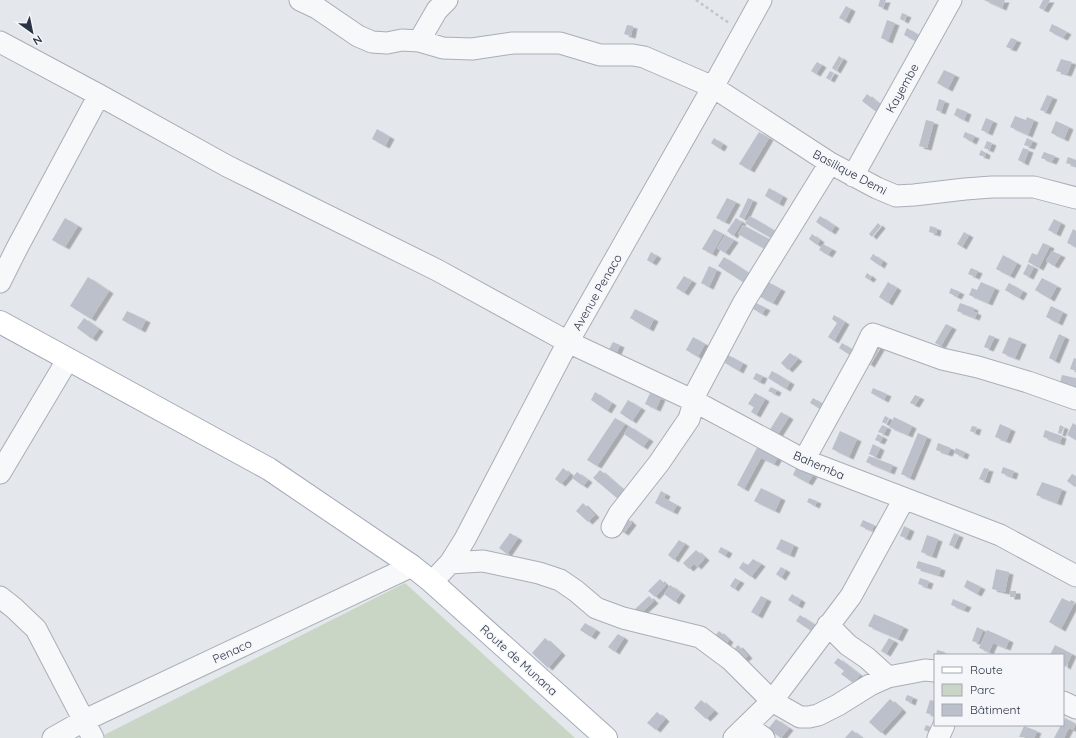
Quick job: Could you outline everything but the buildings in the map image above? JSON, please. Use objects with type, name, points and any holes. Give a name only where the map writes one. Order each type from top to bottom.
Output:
[{"type":"main road","name":"Route de Munana","points":[[0,322],[269,469],[412,566],[432,582],[606,738]]},
{"type":"street","name":"Basilique Demi","points":[[300,0],[317,8],[358,36],[372,42],[387,43],[402,40],[419,41],[444,48],[472,49],[513,43],[560,43],[600,54],[644,57],[713,87],[830,163],[853,176],[896,196],[965,188],[1034,187],[1076,198]]},
{"type":"street","points":[[419,41],[437,10],[447,0]]},
{"type":"street","name":"Avenue Penaco","points":[[432,582],[450,563],[465,539],[568,342],[761,0]]},
{"type":"street","name":"Kayembe","points":[[853,176],[951,0]]},
{"type":"street","name":"Bahemba","points":[[0,42],[99,94],[227,166],[437,270],[568,342],[692,400],[804,460],[1000,535],[1076,576]]},
{"type":"street","points":[[0,282],[99,94]]},
{"type":"street","points":[[612,527],[619,514],[659,463],[689,419],[692,409],[692,400],[744,302],[830,163]]},
{"type":"street","points":[[804,460],[873,334],[942,359],[1006,375],[1076,399]]},
{"type":"street","points":[[0,473],[68,359]]},
{"type":"street","points":[[740,732],[772,700],[851,596],[904,499]]},
{"type":"street","points":[[450,563],[483,561],[539,573],[560,580],[596,608],[623,618],[700,637],[731,660],[772,700],[800,717],[818,715],[838,705],[870,684],[888,676],[925,670],[934,671]]},
{"type":"street","name":"Penaco","points":[[52,738],[89,729],[412,566]]},
{"type":"street","points":[[0,597],[36,629],[89,729]]},
{"type":"street","points":[[828,625],[848,645],[867,658],[888,676]]},
{"type":"street","points":[[1064,702],[1076,708]]},
{"type":"street","points":[[938,738],[944,726]]},
{"type":"street","points":[[740,732],[764,738]]},
{"type":"path","points":[[696,0],[743,32]]},
{"type":"green space","points":[[405,583],[575,738],[105,738],[104,735]]}]
